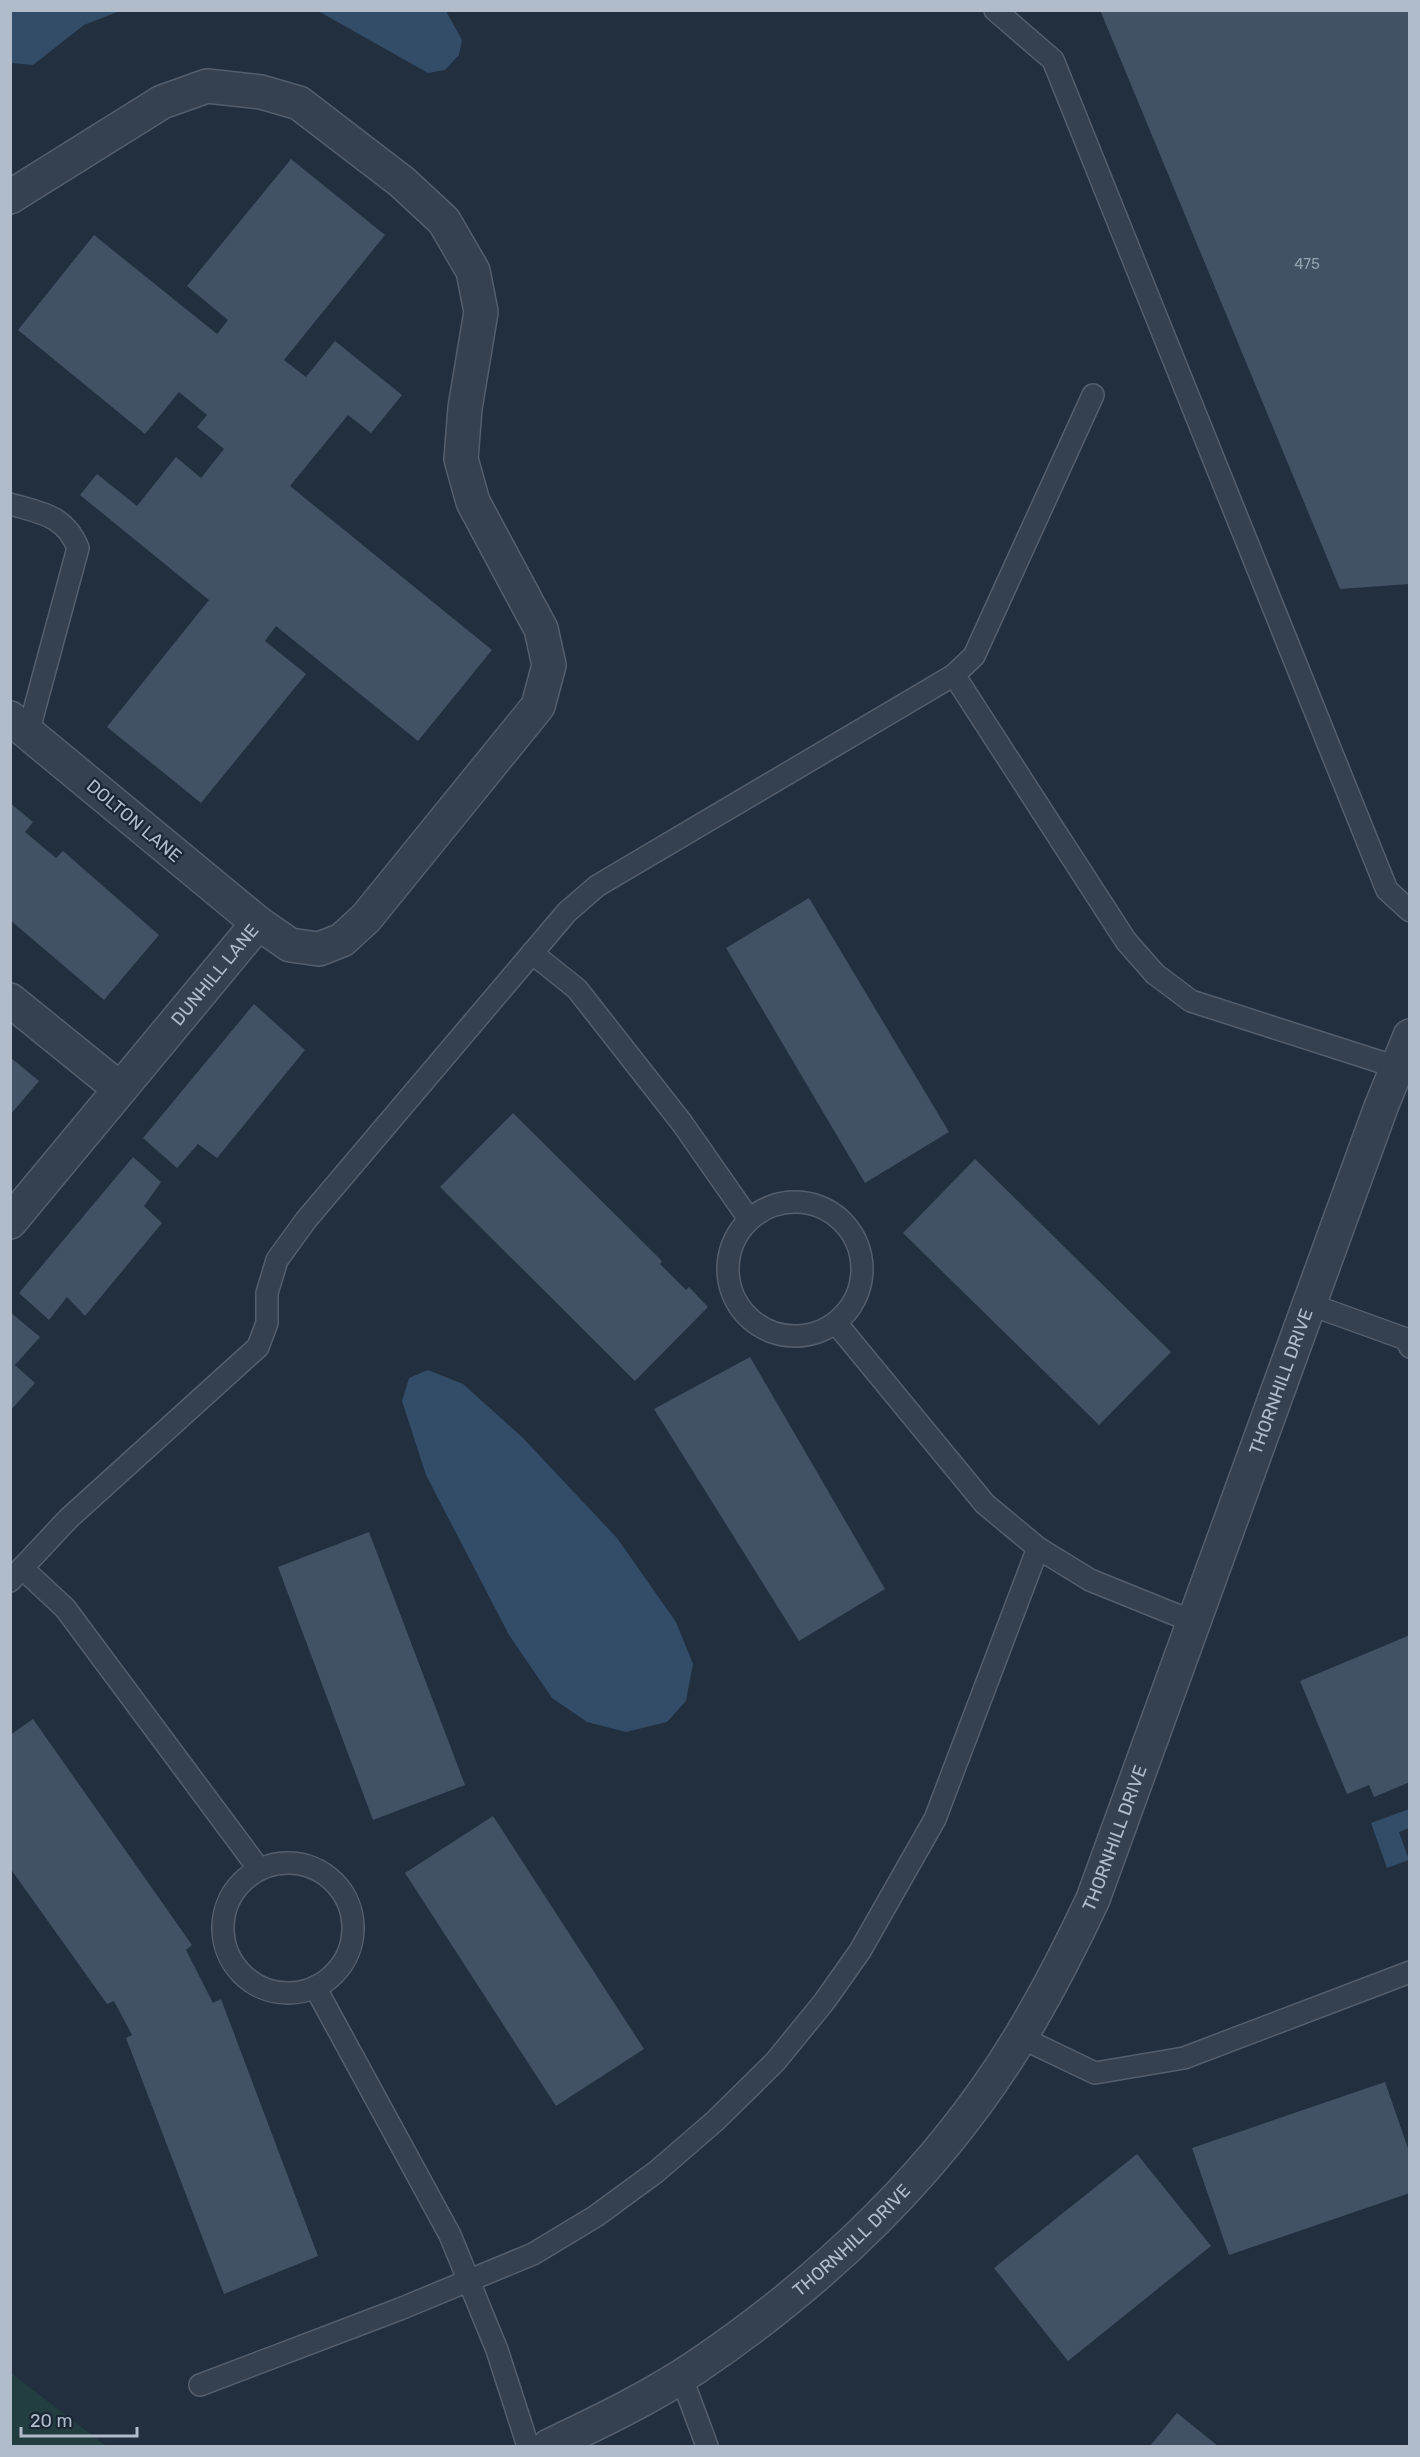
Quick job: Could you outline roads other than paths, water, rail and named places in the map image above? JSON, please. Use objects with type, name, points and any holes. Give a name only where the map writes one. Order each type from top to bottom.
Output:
[{"type":"street","name":"DUNHILL LANE","points":[[10,197],[162,102],[207,86],[261,92],[299,103],[402,182],[444,221],[473,271],[481,312],[465,408],[461,459],[473,502],[542,629],[549,665],[538,706],[366,918],[342,940],[319,949],[290,945],[258,923],[10,1221]]},
{"type":"street","name":"DOLTON LANE","points":[[19,725],[258,923]]},
{"type":"street","points":[[10,1000],[120,1089]]},
{"type":"street","name":"THORNHILL DRIVE","points":[[549,2446],[617,2413],[681,2376],[777,2309],[848,2248],[929,2163],[976,2102],[1020,2037],[1059,1969],[1093,1899],[1309,1304],[1396,1068],[1410,1036]]},
{"type":"lane","points":[[995,10],[1053,60],[1387,890],[1410,911]]},
{"type":"lane","points":[[259,1869],[65,1608],[16,1574],[68,1519],[258,1347],[267,1323],[267,1293],[277,1260],[306,1220],[567,912],[597,886],[954,675],[974,656],[1094,395]]},
{"type":"lane","points":[[10,504],[48,515],[62,522],[73,534],[78,548],[19,725]]},
{"type":"lane","points":[[954,675],[1126,941],[1155,974],[1191,1000],[1396,1068]]},
{"type":"lane","points":[[532,953],[577,989],[682,1124],[749,1219]]},
{"type":"lane","points":[[789,1201],[811,1203],[831,1211],[848,1225],[859,1244],[863,1265],[860,1287],[852,1307],[836,1323],[816,1333],[793,1337],[771,1332],[751,1320],[736,1303],[728,1281],[728,1259],[735,1237],[749,1219],[767,1207],[789,1201]]},
{"type":"lane","points":[[1309,1304],[1406,1339],[1410,1347]]},
{"type":"lane","points":[[836,1323],[985,1504],[1038,1548],[1090,1580],[1194,1622]]},
{"type":"lane","points":[[200,2385],[470,2281],[533,2254],[596,2216],[656,2172],[715,2121],[774,2062],[824,2002],[860,1951],[935,1819],[1038,1548]]},
{"type":"lane","points":[[282,1863],[304,1864],[325,1874],[342,1889],[352,1911],[353,1933],[348,1955],[335,1974],[315,1988],[293,1993],[271,1992],[250,1982],[234,1966],[225,1946],[223,1923],[229,1901],[241,1882],[259,1869],[282,1863]]},
{"type":"lane","points":[[1020,2037],[1095,2073],[1184,2058],[1410,1972]]},
{"type":"lane","points":[[315,1988],[450,2235],[497,2349],[528,2446]]},
{"type":"lane","points":[[681,2376],[707,2446]]},
{"type":"water","points":[[11,10],[120,11],[84,25],[33,65],[11,63]]},
{"type":"water","points":[[318,11],[446,11],[462,40],[459,55],[445,70],[428,73]]},
{"type":"water","points":[[428,1370],[463,1384],[523,1438],[617,1538],[676,1622],[693,1664],[686,1701],[667,1722],[626,1732],[587,1722],[552,1698],[509,1635],[426,1475],[402,1401],[409,1378]]},
{"type":"water","points":[[1409,1809],[1409,1828],[1399,1832],[1409,1860],[1387,1868],[1371,1823]]}]
